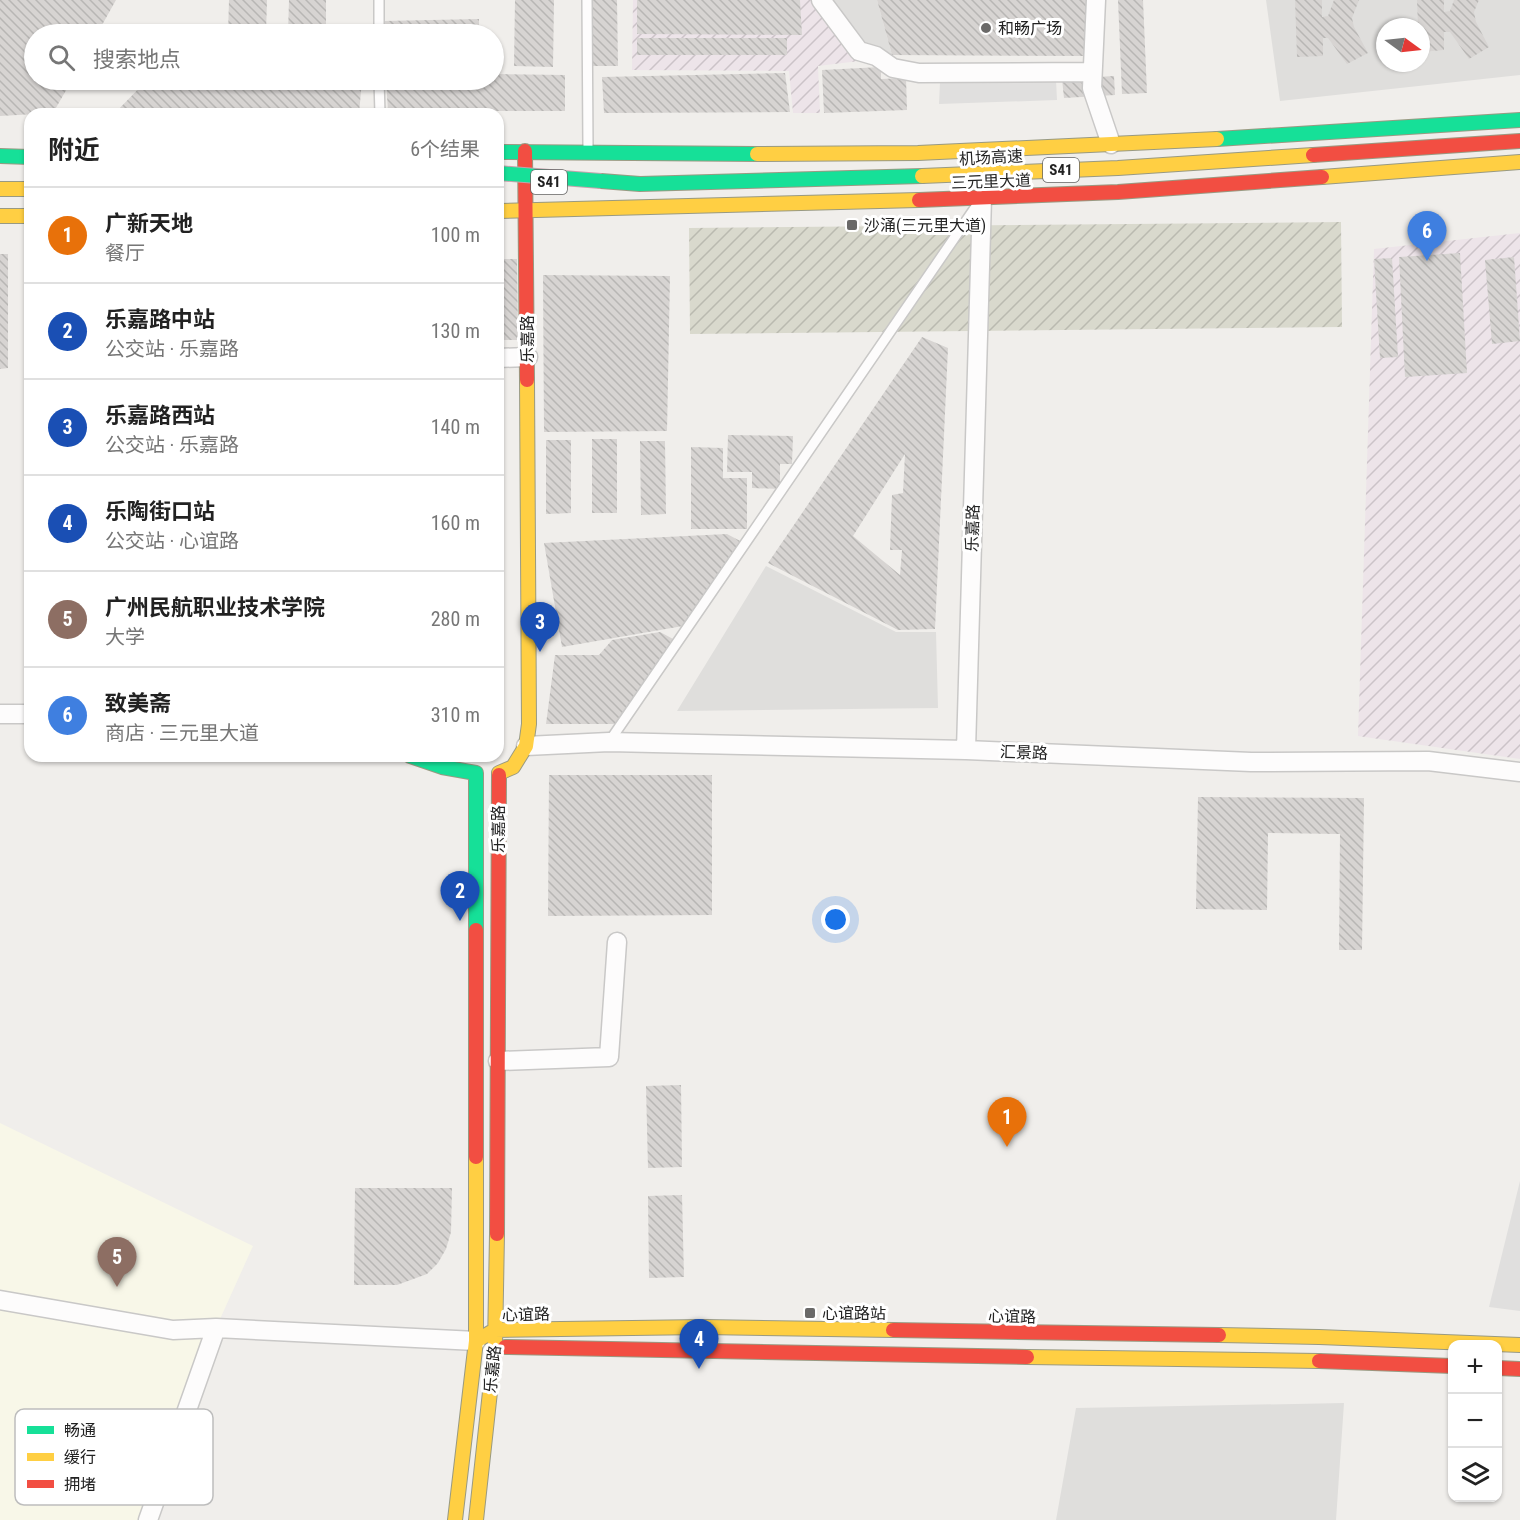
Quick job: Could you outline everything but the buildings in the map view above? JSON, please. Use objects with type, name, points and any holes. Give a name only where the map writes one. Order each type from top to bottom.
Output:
[{"type":"main road","name":"三元里大道","points":[[504,152],[854,154],[1111,144],[1520,120]]},
{"type":"main road","name":"机场高速","points":[[504,184],[601,181],[640,184],[1002,173],[1118,168],[1520,141]]},
{"type":"main road","name":"乐嘉路","points":[[525,151],[529,724],[526,746]]},
{"type":"main road","points":[[0,156],[24,157]]},
{"type":"main road","name":"三元里大道","points":[[504,211],[982,198],[1130,191],[1520,162]]},
{"type":"main road","points":[[0,167],[24,166]]},
{"type":"main road","points":[[504,173],[601,181]]},
{"type":"main road","points":[[0,189],[24,189]]},
{"type":"main road","points":[[0,216],[24,216]]},
{"type":"main road","points":[[423,762],[451,770],[499,773],[513,767],[526,746]]},
{"type":"main road","name":"乐嘉路","points":[[456,1520],[476,1341],[476,773]]},
{"type":"main road","name":"乐嘉路","points":[[476,1520],[495,1346],[499,773]]},
{"type":"main road","name":"心谊路","points":[[476,1341],[495,1330],[715,1327],[1307,1337],[1520,1345]]},
{"type":"main road","name":"心谊路","points":[[476,1341],[495,1346],[1320,1361],[1448,1366]]},
{"type":"main road","points":[[1502,1368],[1520,1370]]},
{"type":"street","points":[[821,0],[859,51],[876,56],[894,68],[919,73],[1092,72]]},
{"type":"street","points":[[1096,0],[1092,88],[1111,144]]},
{"type":"street","points":[[592,151],[586,157],[581,170],[581,188],[584,197],[600,209]]},
{"type":"street","name":"乐嘉路","points":[[966,750],[982,198]]},
{"type":"street","points":[[504,358],[528,357]]},
{"type":"street","points":[[0,714],[24,714]]},
{"type":"street","name":"汇景路","points":[[526,746],[609,742],[966,750],[1251,762],[1428,761],[1520,772]]},
{"type":"street","points":[[498,1061],[609,1057],[617,942]]},
{"type":"street","points":[[0,1300],[172,1330],[216,1328],[476,1341]]},
{"type":"street","points":[[187,1409],[216,1328]]},
{"type":"street","points":[[148,1520],[153,1505]]},
{"type":"lane","points":[[379,0],[379,24]]},
{"type":"lane","points":[[587,0],[592,151]]},
{"type":"lane","points":[[379,90],[380,108]]},
{"type":"lane","points":[[609,742],[982,198]]},
{"type":"shaded area","points":[[633,0],[813,0],[859,61],[818,66],[820,113],[793,113],[789,71],[632,70]]},
{"type":"shaded area","points":[[813,0],[877,0],[892,55],[859,61]]},
{"type":"shaded area","points":[[1266,0],[1520,0],[1520,75],[1280,101]]},
{"type":"shaded area","points":[[1056,80],[1057,100],[939,104],[940,82]]},
{"type":"shaded area","points":[[1341,222],[1342,327],[690,334],[689,228]]},
{"type":"shaded area","points":[[1520,233],[1520,759],[1358,736],[1374,249]]},
{"type":"shaded area","points":[[766,566],[896,632],[936,632],[938,708],[677,711]]},
{"type":"shaded area","points":[[0,1123],[253,1246],[216,1328],[187,1409],[15,1409],[15,1505],[153,1505],[148,1520],[0,1520]]},
{"type":"shaded area","points":[[1520,1181],[1520,1311],[1489,1307]]},
{"type":"shaded area","points":[[1344,1403],[1336,1520],[1056,1520],[1076,1408]]},
{"type":"traffic: fast","points":[[1217,139],[1520,120]]},
{"type":"traffic: fast","points":[[504,152],[757,154]]},
{"type":"traffic: fast","points":[[0,156],[24,157]]},
{"type":"traffic: fast","points":[[504,173],[601,181]]},
{"type":"traffic: fast","points":[[601,181],[640,184],[922,176]]},
{"type":"traffic: fast","points":[[427,762],[476,773],[476,930]]},
{"type":"traffic: slow","points":[[757,154],[918,153],[1217,139]]},
{"type":"traffic: slow","points":[[922,176],[1118,168],[1313,155]]},
{"type":"traffic: slow","points":[[1322,177],[1520,162]]},
{"type":"traffic: slow","points":[[0,189],[24,189]]},
{"type":"traffic: slow","points":[[504,211],[919,200]]},
{"type":"traffic: slow","points":[[0,216],[24,216]]},
{"type":"traffic: slow","points":[[499,775],[513,767],[526,746],[529,724],[527,380]]},
{"type":"traffic: slow","points":[[455,1520],[476,1341],[476,1157]]},
{"type":"traffic: slow","points":[[476,1520],[495,1346],[497,1234]]},
{"type":"traffic: slow","points":[[476,1341],[495,1330],[703,1327],[893,1330]]},
{"type":"traffic: slow","points":[[1219,1335],[1520,1345]]},
{"type":"traffic: slow","points":[[1027,1357],[1319,1361]]},
{"type":"traffic: jam","points":[[1313,155],[1520,141]]},
{"type":"traffic: jam","points":[[525,151],[527,380]]},
{"type":"traffic: jam","points":[[919,200],[1118,192],[1322,177]]},
{"type":"traffic: jam","points":[[497,1234],[499,775]]},
{"type":"traffic: jam","points":[[476,930],[476,1157]]},
{"type":"traffic: jam","points":[[893,1330],[1219,1335]]},
{"type":"traffic: jam","points":[[505,1347],[1027,1357]]},
{"type":"traffic: jam","points":[[1319,1361],[1448,1366]]},
{"type":"traffic: jam","points":[[1502,1368],[1520,1369]]},
{"type":"place","name":"和畅广场","points":[[986,28]]},
{"type":"place","name":"沙涌(三元里大道)","points":[[852,225]]},
{"type":"place","name":"致美斋","points":[[1427,261]]},
{"type":"place","name":"乐嘉路西站","points":[[540,652]]},
{"type":"place","name":"乐嘉路中站","points":[[460,921]]},
{"type":"place","name":"广新天地","points":[[1007,1147]]},
{"type":"place","name":"广州民航职业技术学院","points":[[117,1287]]},
{"type":"place","name":"心谊路站","points":[[810,1313]]},
{"type":"place","name":"乐陶街口站","points":[[699,1369]]}]
